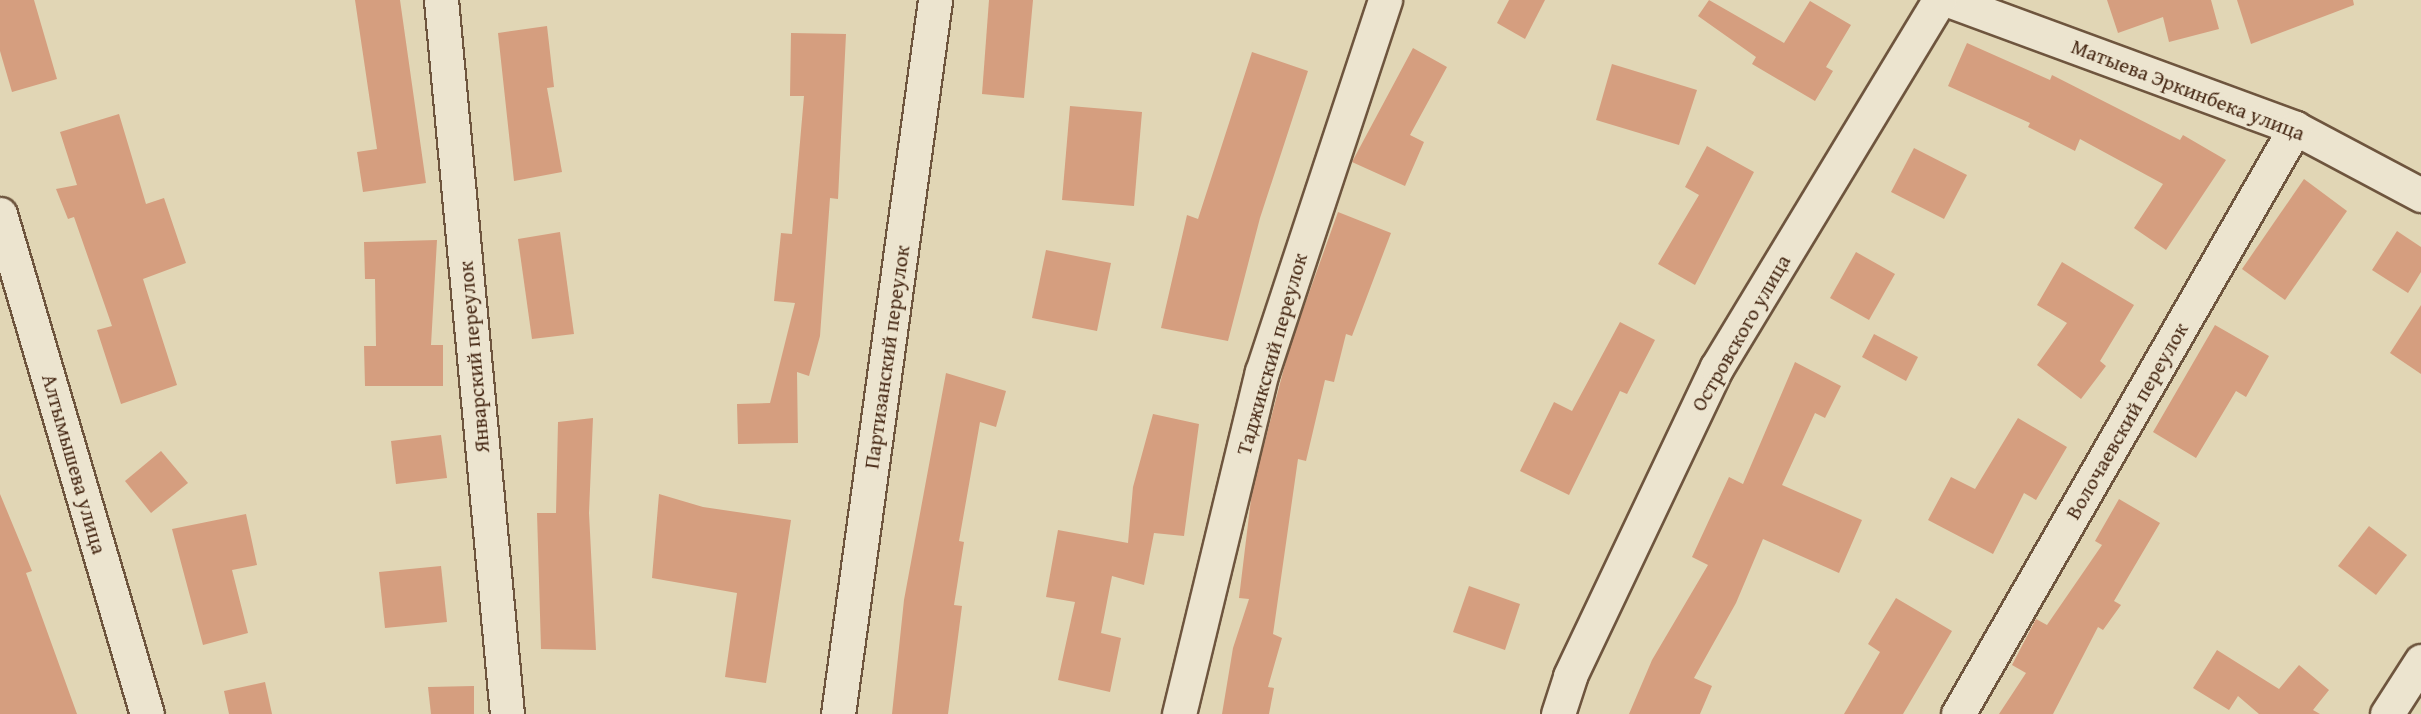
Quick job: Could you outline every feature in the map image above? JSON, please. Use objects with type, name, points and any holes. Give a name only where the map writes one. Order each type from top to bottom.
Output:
[{"type":"street","name":"Январский переулок","points":[[441,0],[507,714]]},
{"type":"street","name":"Партизанский переулок","points":[[838,714],[935,0]]},
{"type":"street","name":"Таджикский переулок","points":[[1179,714],[1262,372],[1385,0]]},
{"type":"street","name":"Островского улица","points":[[1558,714],[1570,676],[1717,367],[1939,0]]},
{"type":"street","name":"Матыева Эркинбека улица","points":[[1948,0],[2295,128],[2421,195]]},
{"type":"street","name":"Волочаевский переулок","points":[[1958,714],[2295,128]]},
{"type":"street","name":"Алтымышева улица","points":[[0,214],[147,714]]},
{"type":"street","points":[[2386,714],[2421,661]]},
{"type":"building","points":[[0,0],[34,0],[57,79],[12,92],[0,51]]},
{"type":"building","points":[[355,0],[400,0],[426,183],[363,192],[357,152],[377,149]]},
{"type":"building","points":[[989,0],[1033,0],[1024,98],[982,94]]},
{"type":"building","points":[[1509,0],[1545,0],[1525,39],[1497,23]]},
{"type":"building","points":[[1709,0],[1784,43],[1810,1],[1851,25],[1826,67],[1833,71],[1815,101],[1752,64],[1756,57],[1698,16]]},
{"type":"building","points":[[2107,0],[2211,0],[2219,29],[2169,42],[2163,17],[2118,33]]},
{"type":"building","points":[[2237,0],[2353,0],[2354,5],[2251,44]]},
{"type":"building","points":[[547,26],[554,87],[547,88],[562,172],[514,181],[498,33]]},
{"type":"building","points":[[791,33],[846,34],[838,199],[830,198],[820,336],[809,376],[797,372],[798,443],[738,444],[737,404],[770,403],[795,303],[774,301],[781,233],[792,234],[804,96],[790,96]]},
{"type":"building","points":[[1967,43],[2050,80],[2052,75],[2180,140],[2183,135],[2226,160],[2166,250],[2134,228],[2163,184],[2080,139],[2075,151],[2028,127],[2030,123],[1948,86]]},
{"type":"building","points":[[1413,48],[1447,67],[1410,135],[1424,142],[1405,186],[1352,162]]},
{"type":"building","points":[[1252,52],[1308,71],[1260,218],[1228,341],[1161,328],[1187,215],[1198,219]]},
{"type":"building","points":[[1612,64],[1697,90],[1679,145],[1596,120]]},
{"type":"building","points":[[1070,106],[1142,112],[1134,206],[1062,200]]},
{"type":"building","points":[[119,114],[146,204],[164,198],[186,263],[143,279],[177,385],[121,404],[97,330],[112,326],[74,217],[68,219],[56,189],[77,185],[60,132]]},
{"type":"building","points":[[1707,146],[1754,172],[1695,285],[1658,264],[1699,195],[1685,187]]},
{"type":"building","points":[[1914,148],[1967,175],[1944,219],[1891,192]]},
{"type":"building","points":[[2304,179],[2347,211],[2285,300],[2242,269]]},
{"type":"building","points":[[1338,212],[1391,233],[1352,336],[1346,334],[1334,382],[1325,380],[1306,461],[1298,459],[1273,634],[1282,638],[1268,687],[1274,688],[1269,714],[1222,714],[1233,648],[1249,599],[1239,598],[1252,491],[1289,349]]},
{"type":"building","points":[[2397,231],[2421,247],[2421,272],[2408,293],[2372,270]]},
{"type":"building","points":[[560,232],[574,334],[532,339],[518,239]]},
{"type":"building","points":[[437,240],[431,345],[443,345],[443,386],[365,386],[364,346],[376,346],[375,279],[365,279],[364,242]]},
{"type":"building","points":[[1046,250],[1111,263],[1097,331],[1032,318]]},
{"type":"building","points":[[1856,252],[1895,274],[1869,320],[1830,298]]},
{"type":"building","points":[[2062,262],[2134,305],[2100,361],[2106,366],[2081,399],[2037,365],[2067,323],[2037,305]]},
{"type":"building","points":[[2421,305],[2421,374],[2390,353]]},
{"type":"building","points":[[1620,322],[1655,340],[1627,394],[1620,391],[1569,495],[1520,471],[1554,402],[1572,411]]},
{"type":"building","points":[[2215,325],[2269,356],[2246,397],[2236,391],[2196,458],[2153,432]]},
{"type":"building","points":[[1874,334],[1918,357],[1906,381],[1862,357]]},
{"type":"building","points":[[1795,362],[1841,386],[1825,418],[1815,413],[1782,485],[1862,520],[1839,573],[1763,539],[1736,603],[1694,678],[1712,686],[1700,714],[1629,714],[1652,660],[1708,565],[1692,557],[1729,477],[1743,484]]},
{"type":"building","points":[[946,373],[1006,391],[996,427],[980,422],[959,541],[964,542],[954,605],[962,606],[948,714],[892,714],[904,600]]},
{"type":"building","points":[[1153,414],[1199,424],[1184,536],[1154,533],[1144,585],[1112,576],[1101,633],[1121,638],[1110,692],[1058,680],[1075,602],[1046,597],[1058,530],[1128,543],[1133,487]]},
{"type":"building","points":[[593,418],[589,513],[596,650],[541,649],[537,513],[556,513],[558,422]]},
{"type":"building","points":[[2018,418],[2067,447],[2036,500],[2024,493],[1993,554],[1928,520],[1951,477],[1975,489]]},
{"type":"building","points":[[441,435],[447,478],[396,484],[391,441]]},
{"type":"building","points":[[161,451],[188,483],[151,513],[125,481]]},
{"type":"building","points":[[0,494],[32,571],[26,573],[77,714],[0,714]]},
{"type":"building","points":[[659,494],[703,507],[791,520],[766,683],[725,677],[737,593],[652,578]]},
{"type":"building","points":[[2119,499],[2160,523],[2114,601],[2121,605],[2103,630],[2098,627],[2053,714],[1999,714],[2026,673],[2012,665],[2036,619],[2047,625],[2102,545],[2095,541]]},
{"type":"building","points":[[246,514],[257,565],[232,570],[248,633],[203,645],[172,529]]},
{"type":"building","points":[[2369,526],[2407,555],[2376,595],[2338,566]]},
{"type":"building","points":[[441,566],[447,622],[385,628],[379,572]]},
{"type":"building","points":[[1469,586],[1520,604],[1505,650],[1453,632]]},
{"type":"building","points":[[1896,598],[1952,631],[1903,714],[1844,714],[1880,652],[1868,644]]},
{"type":"building","points":[[2217,650],[2279,689],[2299,665],[2329,690],[2313,710],[2320,714],[2259,714],[2238,696],[2229,710],[2193,688]]},
{"type":"building","points":[[265,682],[272,714],[229,714],[224,691]]},
{"type":"building","points":[[474,686],[474,714],[431,714],[428,687]]}]
